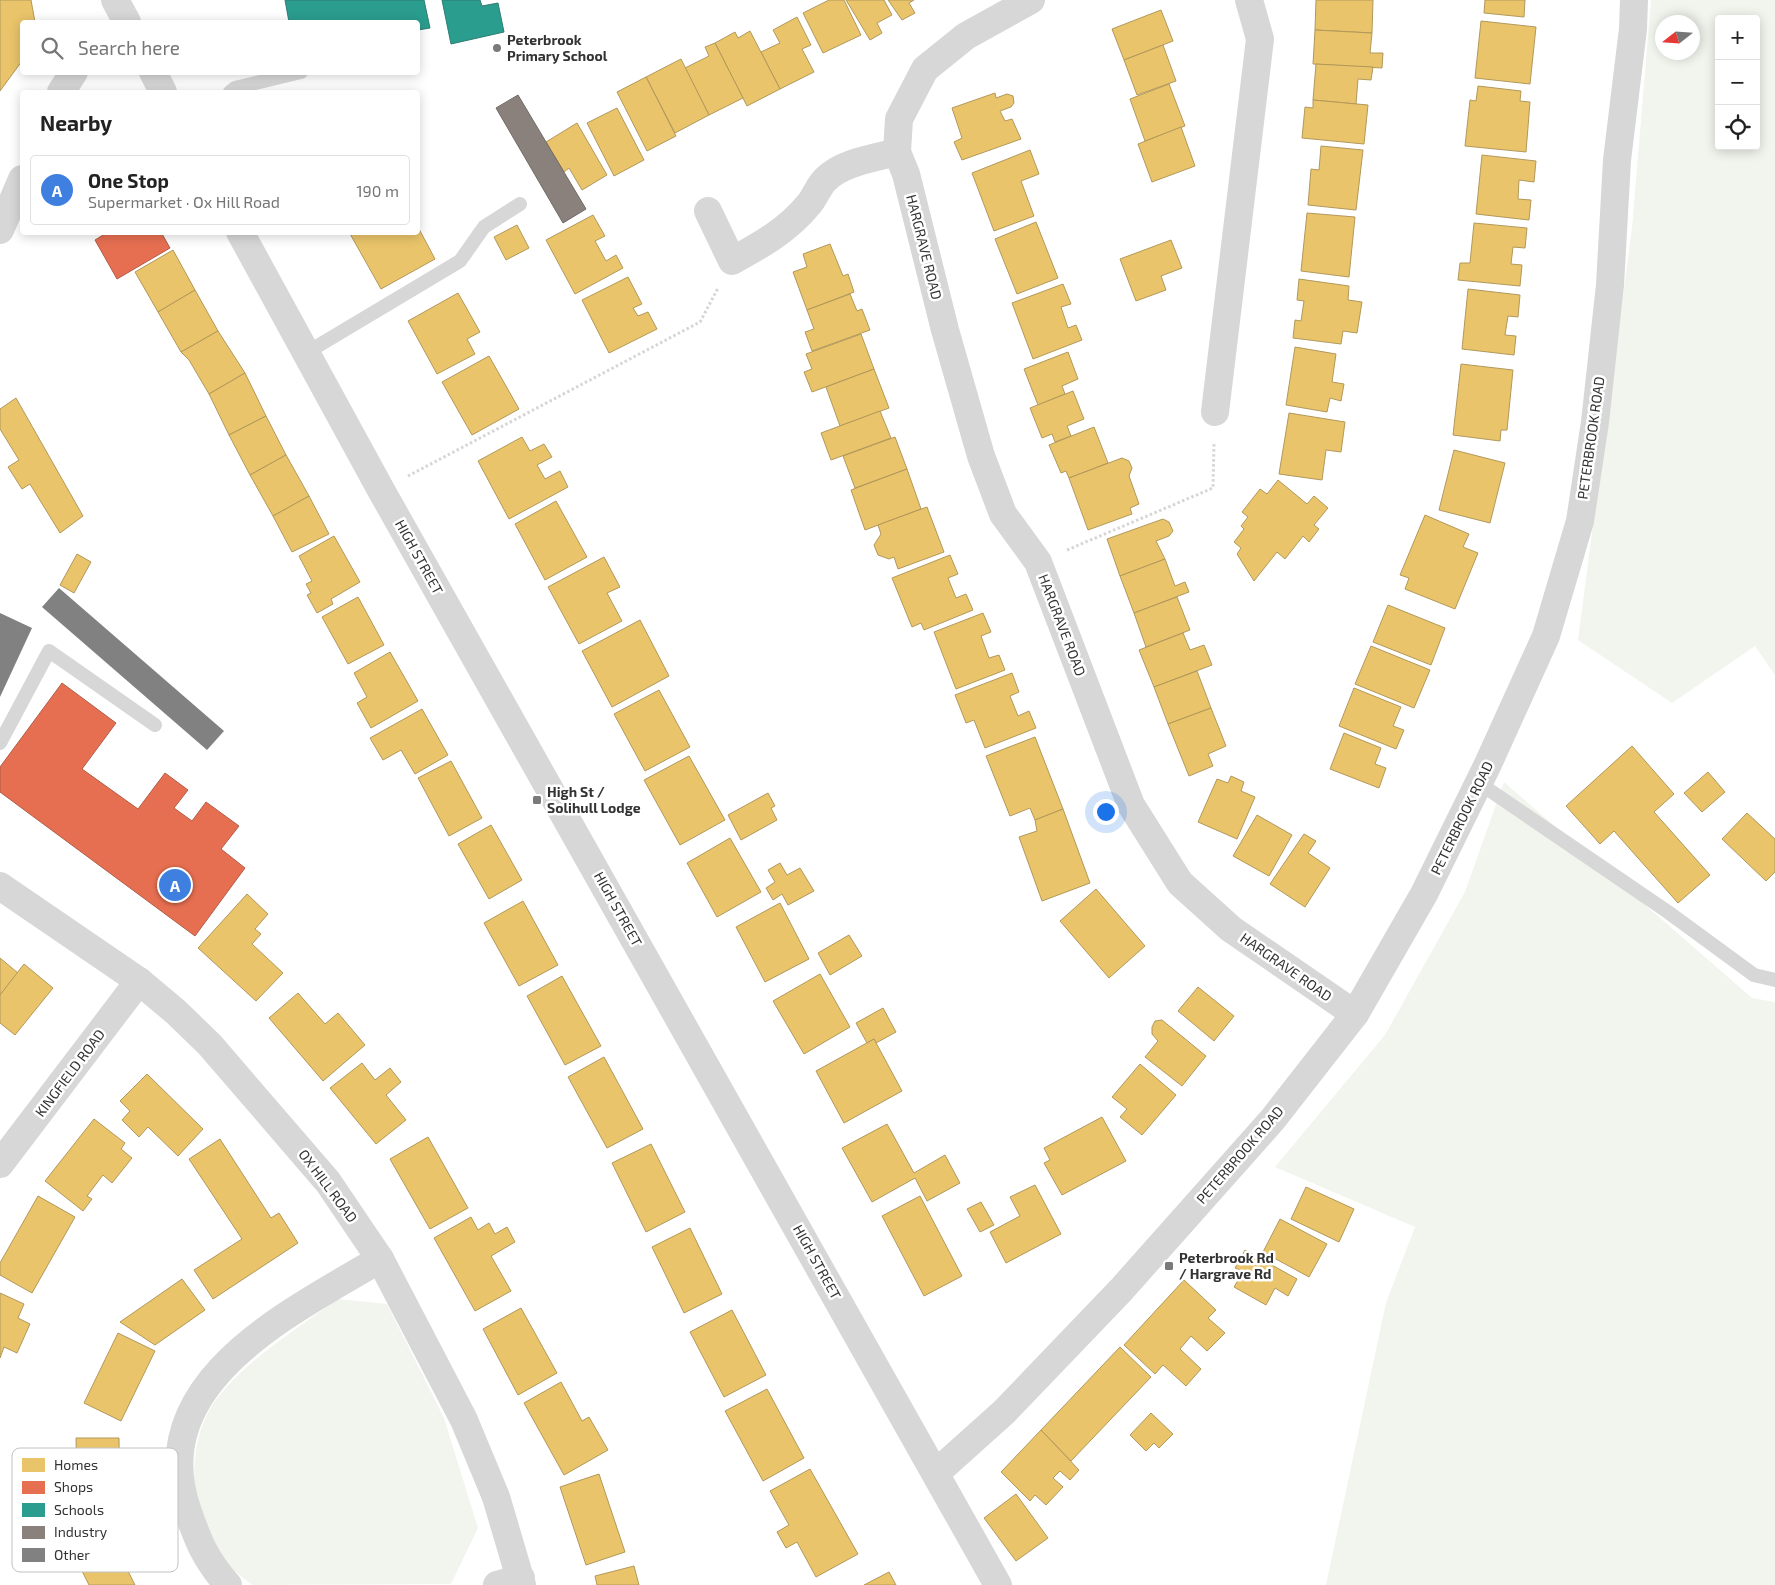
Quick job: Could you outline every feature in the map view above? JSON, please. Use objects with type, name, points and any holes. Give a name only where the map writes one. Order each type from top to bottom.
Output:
[{"type":"street","points":[[114,0],[126,20]]},
{"type":"street","name":"HARGRAVE ROAD","points":[[1031,0],[966,36],[925,69],[899,120],[897,152],[906,174],[945,330],[981,456],[1003,514],[1038,562],[1131,805],[1180,883],[1231,929],[1355,1014]]},
{"type":"street","points":[[1215,412],[1260,39],[1249,0]]},
{"type":"street","name":"PETERBROOK ROAD","points":[[936,1473],[1004,1412],[1121,1290],[1273,1119],[1355,1014],[1424,894],[1479,783],[1546,636],[1580,521],[1595,422],[1610,286],[1617,160],[1633,29],[1634,0]]},
{"type":"street","points":[[62,90],[72,75]]},
{"type":"street","points":[[155,75],[163,90]]},
{"type":"street","points":[[708,211],[732,261],[774,238],[809,204],[826,178],[849,166],[897,152]]},
{"type":"street","points":[[0,230],[12,188]]},
{"type":"street","name":"HIGH STREET","points":[[242,235],[381,490],[998,1585]]},
{"type":"street","name":"OX HILL ROAD","points":[[0,886],[139,981],[210,1045],[328,1182],[380,1259],[464,1420],[496,1498],[513,1583]]},
{"type":"street","name":"KINGFIELD ROAD","points":[[0,1164],[139,981]]},
{"type":"street","points":[[228,1585],[210,1564],[196,1538],[182,1493],[180,1466],[190,1413],[203,1390],[230,1359],[278,1321],[380,1259]]},
{"type":"lane","points":[[232,90],[289,75]]},
{"type":"lane","points":[[306,353],[460,261],[484,227],[520,204]]},
{"type":"lane","points":[[0,743],[49,651],[155,725]]},
{"type":"lane","points":[[1479,783],[1668,912],[1754,975],[1775,980]]},
{"type":"path","points":[[381,490],[700,322],[732,261]]},
{"type":"path","points":[[1038,562],[1213,488],[1215,412]]},
{"type":"shaded area","points":[[1651,0],[1775,0],[1775,675],[1755,646],[1672,703],[1578,640],[1632,228]]},
{"type":"shaded area","points":[[1504,782],[1752,998],[1775,1002],[1775,1585],[1326,1585],[1386,1303],[1415,1227],[1275,1167],[1385,1035],[1465,892]]},
{"type":"shaded area","points":[[337,1299],[387,1304],[444,1418],[478,1528],[451,1584],[252,1585],[223,1560],[211,1543],[202,1523],[194,1478],[195,1456],[200,1434],[208,1413],[219,1396],[245,1369],[275,1344]]},
{"type":"building: Homes","points":[[0,0],[31,0],[35,20],[20,20],[20,64],[0,91]]},
{"type":"building: Homes","points":[[829,0],[844,0],[861,35],[823,53],[803,13]]},
{"type":"building: Homes","points":[[846,0],[884,0],[892,15],[877,23],[882,33],[870,40]]},
{"type":"building: Homes","points":[[888,0],[914,0],[909,3],[915,13],[902,20]]},
{"type":"building: Homes","points":[[1316,0],[1373,0],[1372,33],[1315,30]]},
{"type":"building: Homes","points":[[1485,0],[1525,0],[1524,17],[1484,13]]},
{"type":"building: Homes","points":[[1161,10],[1173,41],[1124,60],[1112,29]]},
{"type":"building: Homes","points":[[797,17],[811,45],[802,49],[814,72],[780,89],[761,52],[780,43],[773,30]]},
{"type":"building: Homes","points":[[1481,21],[1536,27],[1530,84],[1475,78]]},
{"type":"building: Homes","points":[[1315,30],[1372,33],[1370,53],[1383,53],[1382,68],[1313,64]]},
{"type":"building: Homes","points":[[750,31],[780,89],[747,106],[715,43],[735,32],[738,38]]},
{"type":"building: Homes","points":[[715,43],[743,98],[709,115],[685,68],[709,56],[705,47]]},
{"type":"building: Homes","points":[[1163,45],[1176,81],[1137,95],[1124,60]]},
{"type":"building: Homes","points":[[681,59],[709,115],[675,133],[646,77]]},
{"type":"building: Homes","points":[[1316,64],[1373,67],[1371,80],[1358,79],[1356,104],[1313,100]]},
{"type":"building: Homes","points":[[646,77],[676,136],[647,151],[617,92]]},
{"type":"building: Homes","points":[[1169,84],[1185,126],[1145,141],[1130,99]]},
{"type":"building: Homes","points":[[1478,86],[1521,91],[1520,101],[1530,102],[1526,152],[1465,146],[1470,100],[1476,101]]},
{"type":"building: Homes","points":[[995,93],[996,98],[1007,94],[1013,96],[1014,103],[1011,107],[1000,111],[1005,121],[1012,119],[1021,139],[962,160],[954,142],[962,138],[952,108]]},
{"type":"building: Homes","points":[[1313,100],[1368,105],[1364,144],[1302,138],[1305,107],[1313,108]]},
{"type":"building: Homes","points":[[617,108],[644,160],[614,176],[587,123]]},
{"type":"building: Homes","points":[[577,123],[607,175],[582,190],[569,168],[564,172],[546,142]]},
{"type":"building: Homes","points":[[1181,127],[1195,166],[1152,182],[1138,144]]},
{"type":"building: Homes","points":[[1321,146],[1363,150],[1356,210],[1308,205],[1311,169],[1319,170]]},
{"type":"building: Homes","points":[[1030,150],[1039,174],[1021,181],[1034,216],[994,231],[972,173]]},
{"type":"building: Homes","points":[[1482,155],[1536,161],[1534,182],[1519,180],[1518,199],[1531,200],[1529,220],[1476,214]]},
{"type":"building: Homes","points":[[1307,213],[1355,217],[1349,277],[1301,271]]},
{"type":"building: Homes","points":[[593,215],[605,236],[595,241],[606,261],[616,255],[623,268],[575,294],[546,240]]},
{"type":"building: Homes","points":[[1036,222],[1058,278],[1017,294],[995,239]]},
{"type":"building: Homes","points":[[1474,223],[1527,228],[1525,248],[1513,247],[1511,264],[1522,265],[1520,286],[1458,280],[1460,263],[1470,263]]},
{"type":"building: Homes","points":[[517,225],[529,248],[506,260],[494,237]]},
{"type":"building: Homes","points":[[420,231],[435,259],[381,289],[351,235],[420,235]]},
{"type":"building: Homes","points":[[1171,240],[1182,268],[1161,276],[1166,290],[1136,301],[1120,259]]},
{"type":"building: Homes","points":[[830,244],[843,276],[848,274],[854,292],[807,310],[793,272],[807,267],[803,254]]},
{"type":"building: Homes","points":[[173,250],[195,290],[158,312],[135,272]]},
{"type":"building: Homes","points":[[628,277],[642,304],[633,308],[638,316],[648,312],[657,329],[609,353],[582,300]]},
{"type":"building: Homes","points":[[1299,279],[1349,286],[1348,300],[1362,302],[1357,333],[1343,331],[1341,344],[1293,338],[1295,320],[1301,321],[1304,301],[1297,300]]},
{"type":"building: Homes","points":[[1063,284],[1071,304],[1061,307],[1068,328],[1076,325],[1082,340],[1033,359],[1012,303]]},
{"type":"building: Homes","points":[[1468,289],[1520,295],[1518,317],[1508,316],[1505,335],[1516,336],[1514,355],[1462,349]]},
{"type":"building: Homes","points":[[195,290],[218,331],[181,352],[158,312]]},
{"type":"building: Homes","points":[[458,293],[480,332],[467,339],[475,354],[437,374],[408,321]]},
{"type":"building: Homes","points":[[850,294],[857,311],[862,309],[870,330],[812,351],[805,332],[814,329],[807,310]]},
{"type":"building: Homes","points":[[218,331],[245,373],[209,394],[189,360],[181,352]]},
{"type":"building: Homes","points":[[861,334],[874,369],[812,392],[804,372],[812,369],[806,354]]},
{"type":"building: Homes","points":[[1295,347],[1336,354],[1332,382],[1344,384],[1341,401],[1330,398],[1327,412],[1286,405]]},
{"type":"building: Homes","points":[[1068,352],[1078,379],[1062,386],[1065,394],[1038,405],[1024,369]]},
{"type":"building: Homes","points":[[489,356],[519,409],[472,435],[442,382]]},
{"type":"building: Homes","points":[[1461,364],[1513,370],[1507,430],[1501,430],[1500,441],[1453,435]]},
{"type":"building: Homes","points":[[874,369],[889,408],[840,426],[826,387]]},
{"type":"building: Homes","points":[[245,373],[266,416],[229,435],[209,394]]},
{"type":"building: Homes","points":[[1073,391],[1084,419],[1067,426],[1071,436],[1055,442],[1052,434],[1042,438],[1030,408]]},
{"type":"building: Homes","points":[[16,398],[83,516],[60,533],[30,484],[22,489],[8,467],[19,460],[0,429],[0,409]]},
{"type":"building: Homes","points":[[880,411],[891,438],[831,460],[821,433]]},
{"type":"building: Homes","points":[[1289,413],[1345,422],[1341,452],[1326,450],[1322,480],[1279,474]]},
{"type":"building: Homes","points":[[266,416],[286,455],[250,475],[229,435]]},
{"type":"building: Homes","points":[[1094,427],[1108,463],[1069,478],[1066,471],[1061,473],[1049,445]]},
{"type":"building: Homes","points":[[522,437],[530,451],[544,444],[552,457],[537,465],[545,479],[560,471],[568,487],[509,519],[478,461]]},
{"type":"building: Homes","points":[[895,437],[907,469],[855,488],[843,456]]},
{"type":"building: Homes","points":[[1454,450],[1505,463],[1490,523],[1439,510]]},
{"type":"building: Homes","points":[[286,455],[309,496],[273,516],[250,475]]},
{"type":"building: Homes","points":[[1122,458],[1129,461],[1132,468],[1129,476],[1139,504],[1130,508],[1132,514],[1088,530],[1069,478]]},
{"type":"building: Homes","points":[[907,469],[921,509],[865,530],[851,490]]},
{"type":"building: Homes","points":[[1278,480],[1307,504],[1314,496],[1328,508],[1314,525],[1319,529],[1309,542],[1303,536],[1285,559],[1277,552],[1254,581],[1237,554],[1241,548],[1234,542],[1244,529],[1241,526],[1248,517],[1242,512],[1260,489],[1267,494]]},
{"type":"building: Homes","points":[[309,496],[329,534],[292,552],[273,516]]},
{"type":"building: Homes","points":[[556,501],[587,557],[545,580],[515,524]]},
{"type":"building: Homes","points":[[927,507],[944,552],[898,569],[894,557],[889,559],[878,555],[874,545],[881,534],[878,525]]},
{"type":"building: Homes","points":[[1425,515],[1469,534],[1463,547],[1478,553],[1455,609],[1405,589],[1409,578],[1400,575]]},
{"type":"building: Homes","points":[[1163,519],[1169,522],[1173,531],[1169,536],[1156,541],[1165,559],[1120,576],[1107,539]]},
{"type":"building: Homes","points":[[334,536],[360,582],[331,599],[333,604],[317,613],[307,595],[311,593],[306,584],[312,581],[299,556]]},
{"type":"building: Homes","points":[[77,554],[91,562],[74,593],[60,585]]},
{"type":"building: Homes","points":[[950,555],[958,574],[948,578],[956,598],[966,594],[973,610],[924,630],[921,623],[912,627],[892,578]]},
{"type":"building: Homes","points":[[604,557],[620,587],[607,593],[622,621],[579,644],[548,587]]},
{"type":"building: Homes","points":[[1165,559],[1175,586],[1185,582],[1189,592],[1134,613],[1120,576]]},
{"type":"building: Homes","points":[[358,597],[384,645],[348,664],[322,617]]},
{"type":"building: Homes","points":[[1177,597],[1190,630],[1146,647],[1134,613]]},
{"type":"building: Homes","points":[[1388,605],[1445,628],[1431,665],[1373,642]]},
{"type":"building: Homes","points":[[983,613],[991,632],[981,636],[989,658],[999,655],[1005,670],[956,689],[934,632]]},
{"type":"building: Homes","points":[[640,620],[669,676],[612,707],[582,651]]},
{"type":"building: Homes","points":[[1183,633],[1190,650],[1204,645],[1212,665],[1154,687],[1139,650]]},
{"type":"building: Homes","points":[[1371,646],[1430,670],[1414,708],[1355,684]]},
{"type":"building: Homes","points":[[390,652],[418,701],[371,728],[357,703],[367,697],[354,673]]},
{"type":"building: Homes","points":[[1197,671],[1211,708],[1168,724],[1154,687]]},
{"type":"building: Homes","points":[[1012,673],[1019,692],[1010,696],[1018,716],[1029,711],[1036,728],[985,748],[974,720],[966,723],[955,695]]},
{"type":"building: Homes","points":[[1354,688],[1401,707],[1393,726],[1404,730],[1396,749],[1339,726]]},
{"type":"building: Homes","points":[[659,690],[690,747],[645,771],[614,714]]},
{"type":"building: Homes","points":[[1211,708],[1226,746],[1208,754],[1213,766],[1189,776],[1168,724]]},
{"type":"building: Homes","points":[[422,709],[448,755],[415,774],[401,750],[383,760],[370,738]]},
{"type":"building: Homes","points":[[1344,733],[1381,748],[1375,764],[1386,768],[1379,788],[1330,769]]},
{"type":"building: Homes","points":[[1035,737],[1063,809],[1035,820],[1030,808],[1010,816],[986,756]]},
{"type":"building: Homes","points":[[1632,746],[1674,794],[1654,812],[1710,875],[1678,903],[1614,831],[1600,844],[1566,806]]},
{"type":"building: Homes","points":[[689,756],[725,820],[680,845],[644,780]]},
{"type":"building: Homes","points":[[451,761],[482,818],[449,836],[418,778]]},
{"type":"building: Homes","points":[[1708,772],[1725,792],[1702,812],[1684,793]]},
{"type":"building: Homes","points":[[1231,776],[1244,782],[1241,791],[1255,797],[1237,839],[1198,822],[1217,779],[1228,783]]},
{"type":"building: Homes","points":[[768,793],[775,806],[771,808],[777,820],[741,840],[728,815]]},
{"type":"building: Homes","points":[[1063,809],[1090,883],[1042,901],[1019,837],[1037,831],[1035,820]]},
{"type":"building: Homes","points":[[1747,813],[1775,839],[1775,872],[1766,881],[1722,839]]},
{"type":"building: Homes","points":[[1257,815],[1292,835],[1269,876],[1233,856]]},
{"type":"building: Homes","points":[[491,825],[522,880],[489,899],[458,844]]},
{"type":"building: Homes","points":[[1304,834],[1316,841],[1308,853],[1330,868],[1305,907],[1270,884]]},
{"type":"building: Homes","points":[[730,838],[761,892],[717,917],[687,863]]},
{"type":"building: Homes","points":[[780,863],[787,875],[800,868],[814,891],[788,905],[782,894],[773,900],[766,888],[775,882],[768,870]]},
{"type":"building: Homes","points":[[1096,889],[1145,946],[1109,978],[1060,921]]},
{"type":"building: Homes","points":[[247,894],[268,914],[255,929],[261,934],[252,944],[283,973],[256,1001],[198,948]]},
{"type":"building: Homes","points":[[523,901],[558,965],[519,986],[484,923]]},
{"type":"building: Homes","points":[[780,903],[809,959],[765,982],[736,927]]},
{"type":"building: Homes","points":[[849,935],[862,956],[830,975],[818,953]]},
{"type":"building: Homes","points":[[0,958],[18,973],[0,995]]},
{"type":"building: Homes","points":[[24,964],[53,988],[15,1035],[0,1023],[0,995]]},
{"type":"building: Homes","points":[[820,974],[850,1027],[804,1054],[773,1001]]},
{"type":"building: Homes","points":[[562,976],[601,1046],[565,1065],[527,996]]},
{"type":"building: Homes","points":[[1198,987],[1234,1016],[1214,1041],[1178,1011]]},
{"type":"building: Homes","points":[[298,993],[325,1024],[338,1013],[365,1045],[323,1081],[269,1018]]},
{"type":"building: Homes","points":[[883,1008],[896,1032],[876,1043],[874,1039],[867,1043],[856,1023]]},
{"type":"building: Homes","points":[[1162,1020],[1206,1056],[1182,1086],[1145,1057],[1158,1041],[1152,1034],[1152,1027],[1155,1021]]},
{"type":"building: Homes","points":[[874,1039],[902,1091],[844,1123],[816,1071]]},
{"type":"building: Homes","points":[[604,1057],[643,1129],[607,1148],[568,1077]]},
{"type":"building: Homes","points":[[362,1063],[375,1080],[390,1068],[401,1082],[386,1095],[406,1120],[376,1144],[330,1088]]},
{"type":"building: Homes","points":[[1140,1064],[1176,1095],[1142,1135],[1120,1117],[1127,1109],[1112,1097]]},
{"type":"building: Homes","points":[[147,1074],[203,1129],[178,1156],[148,1127],[139,1137],[122,1120],[130,1111],[120,1101]]},
{"type":"building: Homes","points":[[1102,1117],[1126,1161],[1062,1195],[1044,1163],[1050,1160],[1044,1148]]},
{"type":"building: Homes","points":[[94,1119],[125,1143],[121,1149],[132,1158],[112,1183],[103,1175],[87,1196],[92,1199],[83,1211],[45,1181]]},
{"type":"building: Homes","points":[[887,1124],[914,1173],[945,1155],[960,1183],[927,1201],[915,1178],[872,1202],[842,1148]]},
{"type":"building: Homes","points":[[428,1137],[468,1208],[430,1229],[390,1159]]},
{"type":"building: Homes","points":[[220,1139],[271,1218],[279,1213],[298,1243],[213,1299],[194,1270],[242,1239],[189,1159]]},
{"type":"building: Homes","points":[[651,1144],[685,1212],[646,1232],[612,1163]]},
{"type":"building: Homes","points":[[1035,1185],[1061,1234],[1006,1263],[990,1232],[1020,1216],[1010,1197]]},
{"type":"building: Homes","points":[[1306,1187],[1354,1209],[1339,1242],[1291,1219]]},
{"type":"building: Homes","points":[[38,1196],[75,1217],[32,1293],[0,1275],[0,1263]]},
{"type":"building: Homes","points":[[920,1196],[962,1276],[924,1296],[882,1216]]},
{"type":"building: Homes","points":[[981,1202],[994,1225],[980,1232],[967,1209]]},
{"type":"building: Homes","points":[[471,1217],[478,1230],[489,1223],[495,1234],[507,1227],[515,1242],[491,1256],[511,1291],[475,1311],[434,1238]]},
{"type":"building: Homes","points":[[1280,1219],[1327,1244],[1309,1277],[1263,1252]]},
{"type":"building: Homes","points":[[690,1228],[722,1294],[684,1313],[652,1247]]},
{"type":"building: Homes","points":[[1245,1250],[1297,1279],[1288,1296],[1275,1288],[1266,1305],[1234,1287],[1243,1272],[1235,1268]]},
{"type":"building: Homes","points":[[182,1279],[205,1310],[155,1345],[120,1322]]},
{"type":"building: Homes","points":[[1184,1280],[1216,1310],[1208,1318],[1225,1333],[1207,1351],[1191,1336],[1180,1349],[1201,1369],[1186,1386],[1163,1365],[1155,1374],[1124,1345]]},
{"type":"building: Homes","points":[[0,1293],[24,1304],[18,1318],[30,1324],[17,1353],[4,1347],[0,1358]]},
{"type":"building: Homes","points":[[521,1308],[557,1373],[518,1395],[483,1329]]},
{"type":"building: Homes","points":[[732,1310],[766,1375],[724,1397],[690,1332]]},
{"type":"building: Homes","points":[[118,1333],[155,1351],[121,1421],[84,1403]]},
{"type":"building: Homes","points":[[1120,1347],[1151,1377],[1071,1461],[1041,1430]]},
{"type":"building: Homes","points":[[561,1382],[582,1421],[589,1417],[608,1450],[564,1475],[524,1403]]},
{"type":"building: Homes","points":[[767,1389],[804,1458],[763,1481],[725,1411]]},
{"type":"building: Homes","points":[[1151,1413],[1173,1434],[1159,1448],[1154,1443],[1146,1451],[1130,1435]]},
{"type":"building: Homes","points":[[1041,1430],[1079,1470],[1070,1480],[1060,1471],[1053,1478],[1063,1487],[1046,1505],[1035,1495],[1030,1501],[1001,1472]]},
{"type":"building: Homes","points":[[76,1438],[119,1438],[119,1448],[76,1448]]},
{"type":"building: Homes","points":[[810,1469],[858,1554],[816,1577],[797,1542],[786,1548],[777,1532],[789,1525],[770,1491]]},
{"type":"building: Homes","points":[[599,1474],[625,1552],[586,1565],[560,1487]]},
{"type":"building: Homes","points":[[1016,1494],[1048,1538],[1016,1561],[984,1518]]},
{"type":"building: Homes","points":[[634,1566],[639,1585],[597,1585],[595,1576]]},
{"type":"building: Homes","points":[[82,1572],[128,1572],[135,1585],[89,1585]]},
{"type":"building: Homes","points":[[889,1572],[896,1585],[864,1585]]},
{"type":"building: Shops","points":[[103,235],[163,235],[170,248],[117,279],[95,240]]},
{"type":"building: Shops","points":[[62,683],[116,723],[82,769],[138,809],[165,773],[188,790],[174,808],[192,821],[206,802],[239,826],[221,849],[245,868],[195,936],[0,792],[0,767]]},
{"type":"building: Schools","points":[[285,0],[424,0],[430,28],[420,30],[420,20],[289,20]]},
{"type":"building: Schools","points":[[442,0],[480,0],[482,6],[498,3],[504,32],[451,44]]},
{"type":"building: Industry","points":[[518,95],[586,209],[563,223],[496,108]]},
{"type":"building: Other","points":[[59,588],[224,731],[207,750],[42,607]]},
{"type":"building: Other","points":[[0,613],[32,628],[0,697]]},
{"type":"place","name":"Peterbrook Primary School","points":[[497,48]]},
{"type":"place","name":"High St / Solihull Lodge","points":[[537,800]]},
{"type":"place","name":"One Stop","points":[[175,885]]},
{"type":"place","name":"Peterbrook Rd / Hargrave Rd","points":[[1169,1266]]}]
